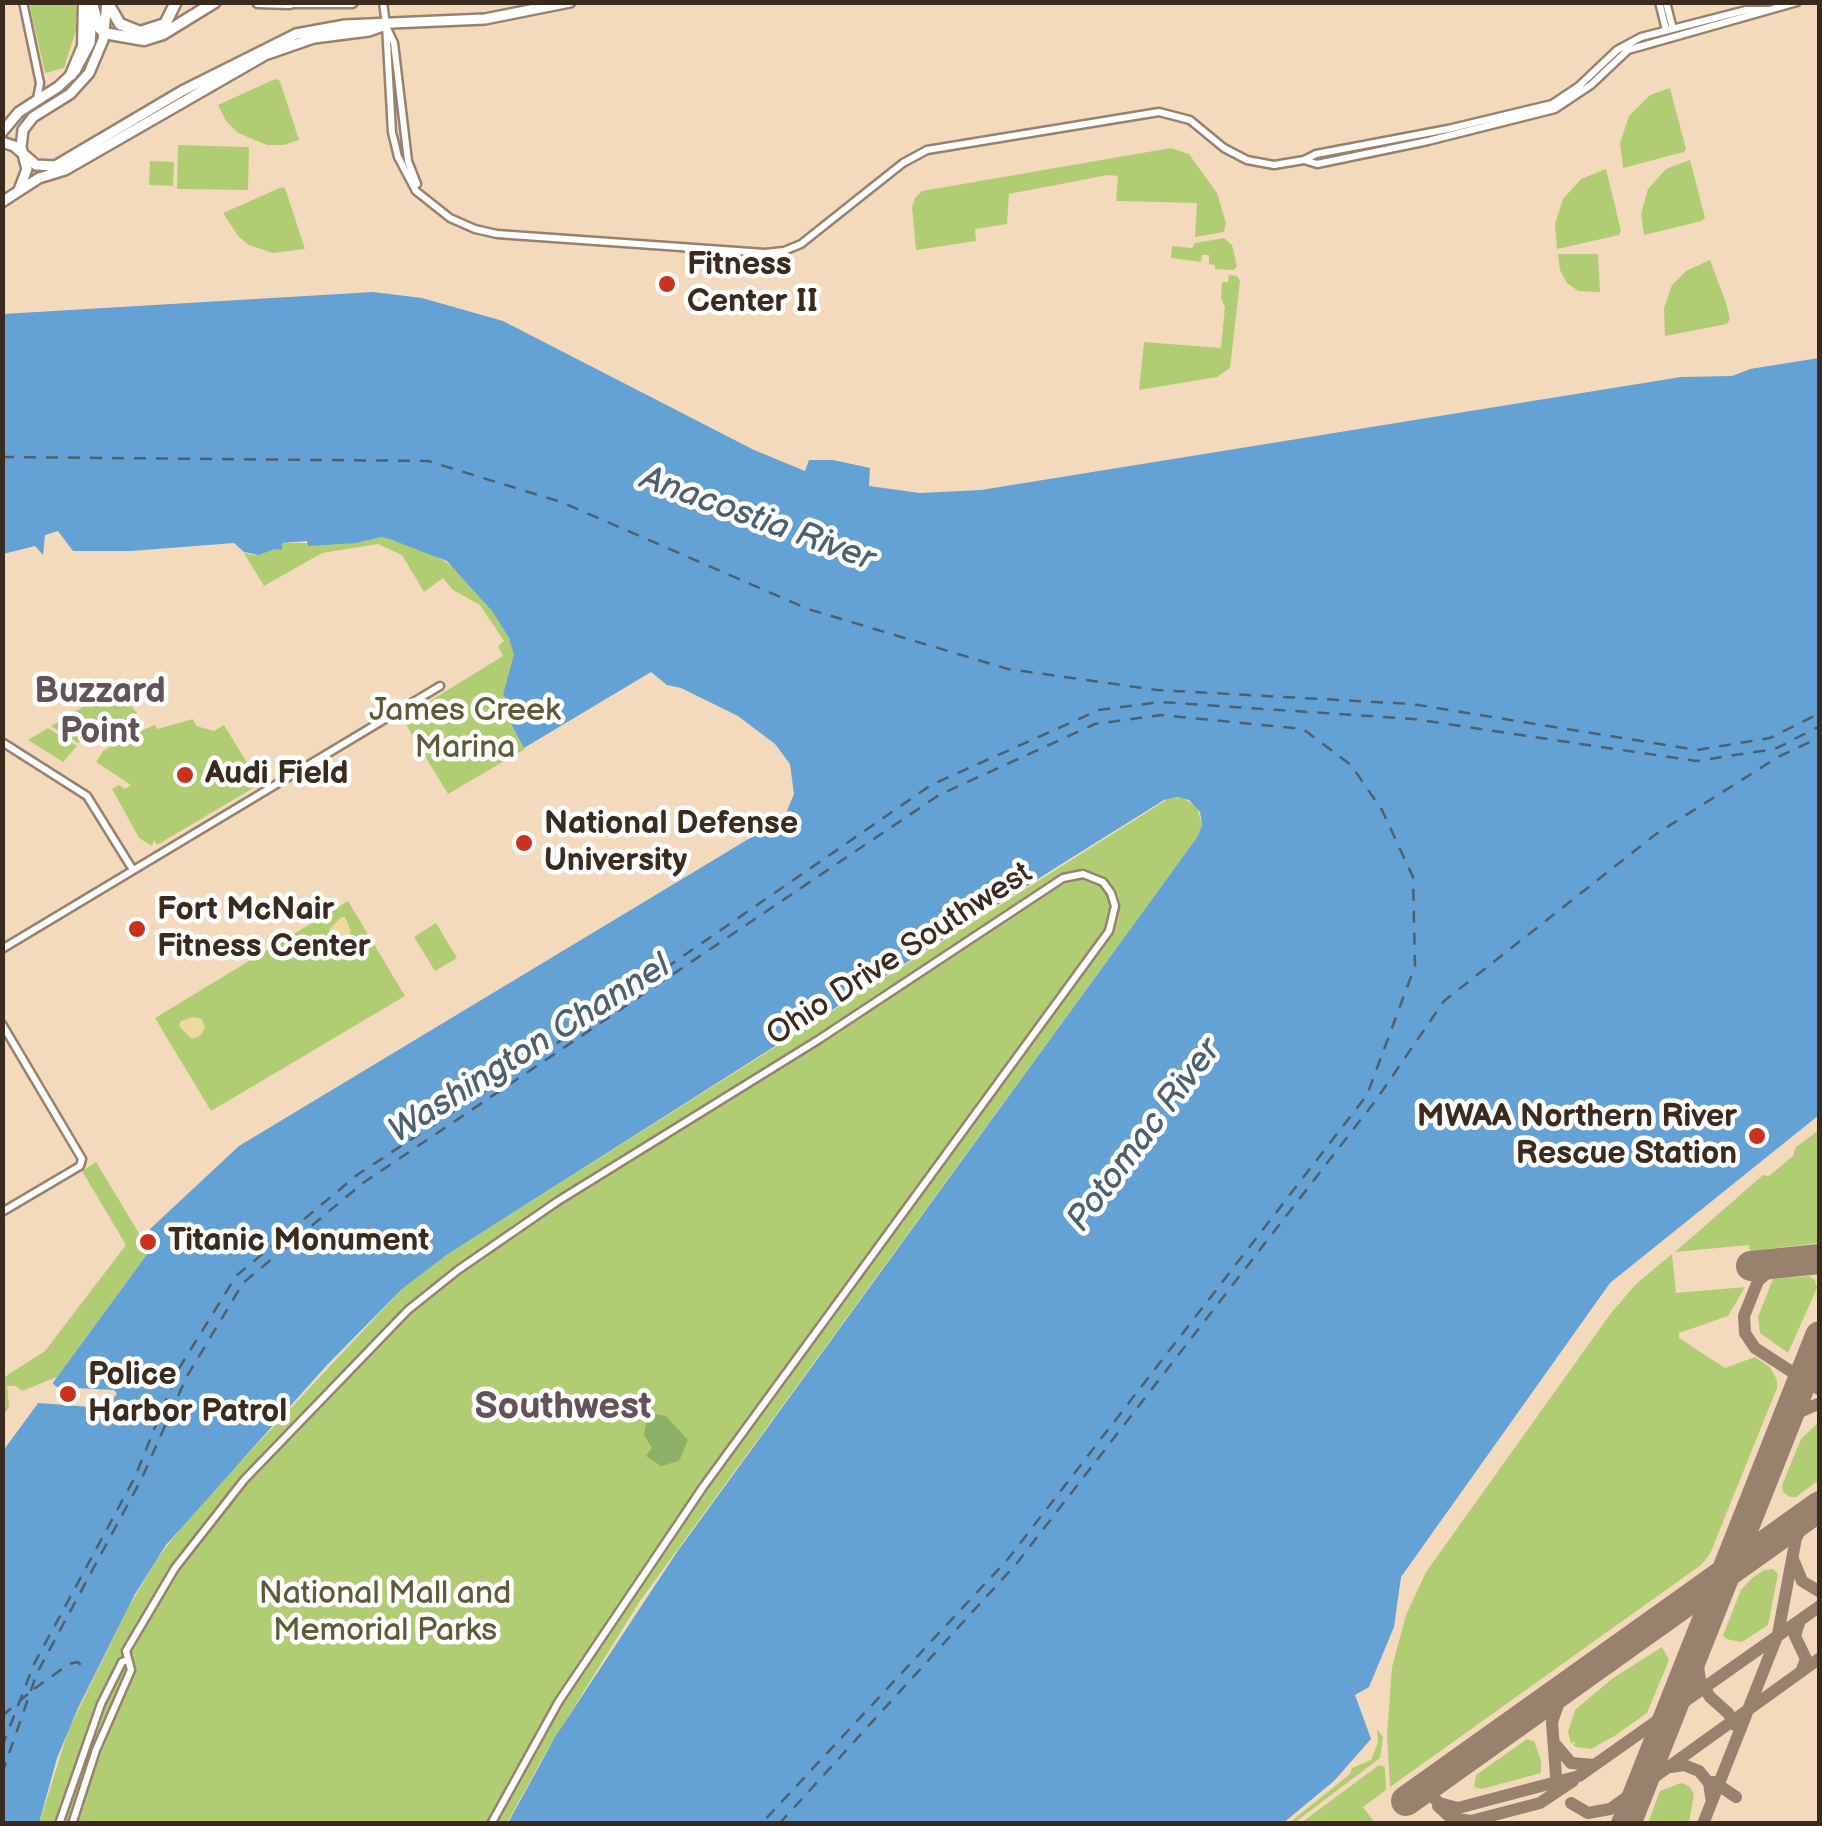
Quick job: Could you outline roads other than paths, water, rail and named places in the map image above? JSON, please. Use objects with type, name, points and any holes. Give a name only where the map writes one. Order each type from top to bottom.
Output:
[{"type":"highway","points":[[107,2],[123,26],[144,32],[165,24],[176,2]]},
{"type":"highway","points":[[89,5],[104,32],[136,39],[152,38],[215,2]]},
{"type":"highway","points":[[258,2],[352,2]]},
{"type":"highway","points":[[71,76],[84,42],[89,5]]},
{"type":"main road","points":[[18,192],[26,173],[21,137],[26,124],[70,94],[85,78],[104,32],[107,2]]},
{"type":"main road","points":[[2,142],[12,144],[38,166],[61,164],[182,91],[290,36],[330,26],[485,19],[570,2]]},
{"type":"main road","points":[[2,202],[265,55],[305,40],[369,32],[386,26]]},
{"type":"main road","points":[[2,132],[20,112],[71,76]]},
{"type":"street","points":[[23,2],[44,80],[58,87]]},
{"type":"street","points":[[383,2],[393,138],[409,180],[428,202],[456,222],[494,234],[768,253],[801,244],[909,159],[945,147],[1159,112],[1190,120],[1224,148],[1246,160],[1270,165],[1304,160],[1316,154],[1448,130],[1552,104],[1580,86],[1628,43],[1797,2]]},
{"type":"street","points":[[1663,2],[1671,33]]},
{"type":"street","points":[[386,26],[394,43],[410,170],[428,202]]},
{"type":"street","points":[[36,55],[40,89],[37,100]]},
{"type":"street","points":[[2,949],[440,686]]},
{"type":"street","points":[[4,743],[87,796],[133,870]]},
{"type":"street","name":"Ohio Drive Southwest","points":[[72,1824],[96,1750],[131,1670],[126,1651],[162,1588],[224,1503],[386,1332],[434,1288],[558,1201],[818,1040],[1063,878],[1083,874],[1096,878],[1114,900],[1115,916],[1108,931],[806,1343],[686,1514],[560,1701],[491,1824]]},
{"type":"street","points":[[2,1024],[80,1154],[80,1166],[2,1212]]},
{"type":"street","name":"Ohio Drive Southwest","points":[[59,1824],[101,1704],[120,1664],[127,1660]]},
{"type":"water","points":[[373,292],[422,298],[503,321],[754,450],[805,471],[809,460],[833,460],[870,468],[869,486],[920,493],[981,490],[1681,377],[1732,376],[1750,369],[1819,358],[1819,1115],[1610,1283],[1401,1577],[1394,1627],[1369,1687],[1355,1695],[1371,1739],[1334,1781],[1282,1824],[508,1823],[555,1737],[677,1552],[1198,836],[1202,825],[1200,812],[1189,800],[1177,797],[1164,800],[1060,865],[448,1254],[402,1289],[327,1365],[166,1545],[135,1594],[78,1708],[57,1758],[39,1823],[3,1824],[3,1451],[153,1246],[149,1242],[150,1229],[239,1146],[775,823],[786,813],[794,794],[790,764],[775,744],[738,716],[667,685],[651,672],[524,748],[505,713],[511,709],[503,694],[514,655],[509,638],[492,611],[447,561],[392,540],[382,537],[308,546],[307,541],[282,543],[282,550],[259,555],[244,552],[234,543],[73,551],[58,531],[45,535],[43,555],[35,546],[3,554],[3,314]]},
{"type":"place","name":"Fitness Center II","points":[[667,284]]},
{"type":"place","name":"Audi Field","points":[[185,775]]},
{"type":"place","name":"National Defense University","points":[[524,843]]},
{"type":"place","name":"Fort McNair Fitness Center","points":[[137,929]]},
{"type":"place","name":"MWAA Northern River Rescue Station","points":[[1757,1136]]},
{"type":"place","name":"Titanic Monument","points":[[148,1242]]},
{"type":"place","name":"Police Harbor Patrol","points":[[68,1394]]},
{"type":"district","name":"Buzzard Point","points":[[100,713]]},
{"type":"district","name":"Southwest","points":[[563,1408]]},
{"type":"water label","name":"Anacostia River","points":[[757,520]]},
{"type":"water label","name":"Washington Channel","points":[[530,1050]]},
{"type":"water label","name":"Potomac River","points":[[1145,1136]]},
{"type":"park label","name":"James Creek Marina","points":[[465,730]]},
{"type":"park label","name":"National Mall and Memorial Parks","points":[[385,1614]]}]
